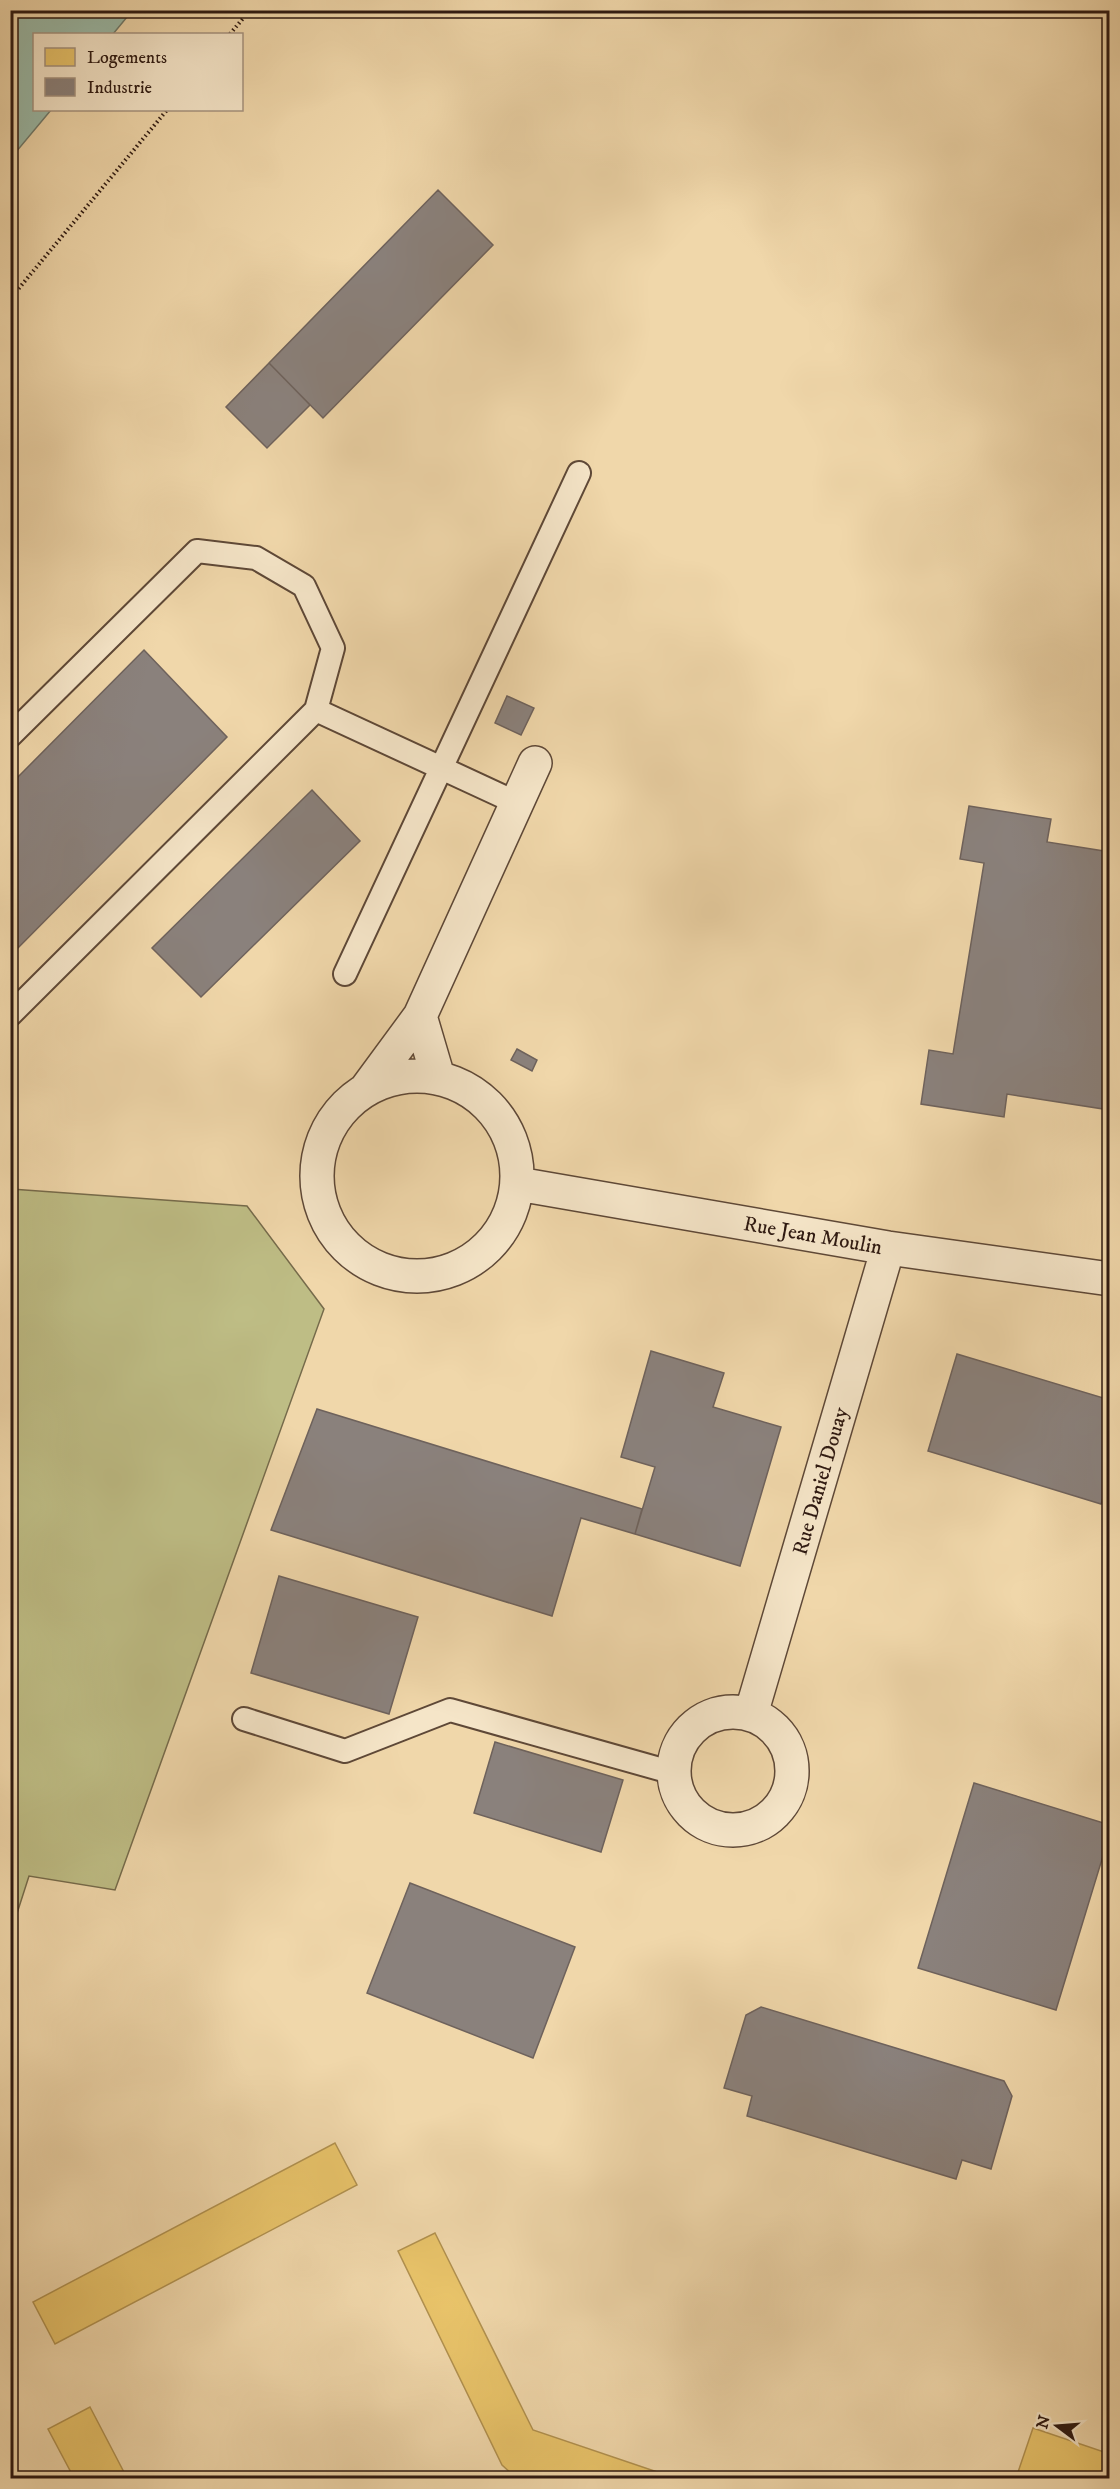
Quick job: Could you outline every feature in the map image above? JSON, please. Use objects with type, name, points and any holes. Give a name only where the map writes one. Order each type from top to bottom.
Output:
[{"type":"street","points":[[367,1088],[390,1079],[438,1077],[465,1087],[488,1104],[506,1127],[516,1154],[518,1184],[511,1215],[494,1242],[470,1262],[440,1275],[409,1277],[378,1270],[350,1252],[330,1228],[319,1198],[317,1166],[325,1135],[342,1109],[367,1088],[420,1016],[535,763]]},
{"type":"street","points":[[420,1016],[438,1077]]},
{"type":"street","name":"Rue Jean Moulin","points":[[518,1184],[888,1248],[1110,1279]]},
{"type":"street","name":"Rue Daniel Douay","points":[[751,1714],[888,1248]]},
{"type":"street","points":[[733,1712],[751,1714],[769,1724],[783,1738],[791,1757],[793,1777],[787,1797],[776,1814],[759,1826],[739,1831],[719,1829],[700,1821],[686,1808],[677,1792],[674,1773],[676,1754],[684,1737],[698,1724],[714,1715],[733,1712]]},
{"type":"lane","points":[[345,974],[579,473]]},
{"type":"lane","points":[[10,736],[197,551],[256,558],[304,586],[333,648],[316,710],[10,1015]]},
{"type":"lane","points":[[316,710],[517,803]]},
{"type":"lane","points":[[244,1719],[345,1751],[450,1710],[674,1773]]},
{"type":"path","points":[[231,33],[250,10]]},
{"type":"path","points":[[10,299],[166,111]]},
{"type":"shaded area","points":[[11,10],[132,11],[114,33],[33,33],[33,111],[50,111],[11,158]]},
{"type":"shaded area","points":[[11,1189],[247,1206],[324,1309],[115,1890],[29,1876],[11,1932]]},
{"type":"building: Logements","points":[[335,2143],[357,2185],[55,2344],[33,2302]]},
{"type":"building: Logements","points":[[435,2233],[533,2430],[675,2478],[522,2478],[514,2476],[502,2465],[398,2251]]},
{"type":"building: Logements","points":[[90,2407],[127,2478],[74,2478],[48,2429]]},
{"type":"building: Logements","points":[[1033,2428],[1110,2454],[1110,2478],[1016,2478]]},
{"type":"building: Industrie","points":[[438,190],[493,245],[323,418],[269,363]]},
{"type":"building: Industrie","points":[[269,363],[310,405],[267,448],[226,407]]},
{"type":"building: Industrie","points":[[144,650],[227,737],[12,954],[10,785]]},
{"type":"building: Industrie","points":[[507,696],[534,708],[521,735],[495,723]]},
{"type":"building: Industrie","points":[[312,790],[360,841],[201,997],[152,948]]},
{"type":"building: Industrie","points":[[969,806],[1051,819],[1047,842],[1110,852],[1110,1110],[1007,1094],[1004,1117],[921,1104],[929,1050],[953,1054],[984,863],[960,859]]},
{"type":"building: Industrie","points":[[517,1049],[537,1060],[532,1071],[511,1060]]},
{"type":"building: Industrie","points":[[651,1351],[724,1373],[713,1407],[781,1427],[740,1566],[635,1534],[655,1467],[621,1457]]},
{"type":"building: Industrie","points":[[957,1354],[1110,1400],[1110,1476],[1101,1504],[928,1451]]},
{"type":"building: Industrie","points":[[317,1409],[642,1509],[635,1534],[581,1518],[552,1616],[271,1530]]},
{"type":"building: Industrie","points":[[279,1576],[418,1617],[389,1714],[251,1673]]},
{"type":"building: Industrie","points":[[495,1742],[623,1780],[601,1852],[474,1813]]},
{"type":"building: Industrie","points":[[974,1783],[1110,1825],[1110,1833],[1056,2010],[918,1968]]},
{"type":"building: Industrie","points":[[410,1883],[575,1947],[533,2058],[367,1993]]},
{"type":"building: Industrie","points":[[761,2007],[1004,2081],[1012,2096],[991,2169],[962,2160],[956,2179],[747,2116],[752,2096],[724,2088],[746,2015]]}]
